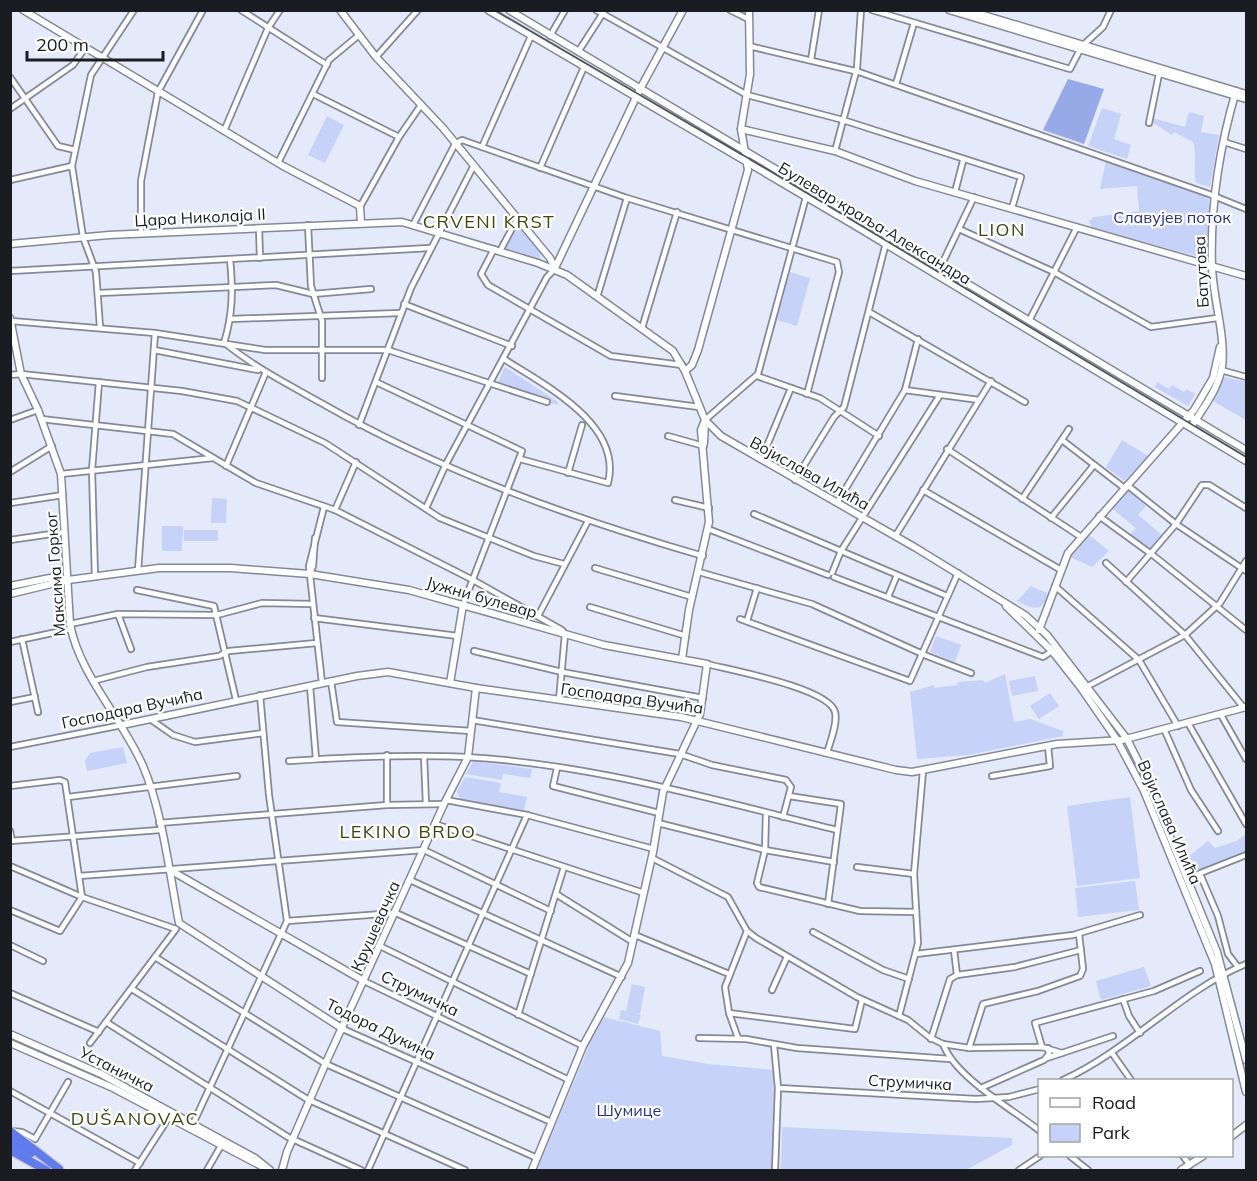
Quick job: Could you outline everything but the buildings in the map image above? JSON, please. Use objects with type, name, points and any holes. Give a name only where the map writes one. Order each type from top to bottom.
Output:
[{"type":"highway","points":[[11,1131],[61,1170]]},
{"type":"highway","points":[[10,1141],[61,1170]]},
{"type":"highway","points":[[10,1150],[46,1170]]},
{"type":"main road","points":[[23,10],[278,163],[360,207],[361,223]]},
{"type":"main road","name":"Булевар краља Александра","points":[[488,10],[886,244],[1246,461]]},
{"type":"main road","name":"Булевар краља Александра","points":[[508,10],[744,148],[1246,450]]},
{"type":"main road","points":[[555,269],[640,88],[683,10]]},
{"type":"main road","points":[[684,368],[692,365],[698,350],[748,163],[741,129],[747,95],[748,10]]},
{"type":"main road","points":[[949,10],[1236,93],[1246,99]]},
{"type":"main road","points":[[968,10],[980,12],[1159,74],[1246,94]]},
{"type":"main road","points":[[340,11],[376,57],[455,144],[554,262],[555,269],[671,349],[684,368],[705,420],[701,430],[709,508],[708,529],[692,597],[682,659]]},
{"type":"main road","name":"Батутова","points":[[1039,627],[1068,553],[1125,486],[1183,423],[1193,417],[1213,393],[1221,370],[1221,347],[1212,267],[1214,196],[1236,93]]},
{"type":"main road","points":[[741,129],[835,151],[915,181],[1246,276]]},
{"type":"main road","name":"Цара Николаја II","points":[[10,244],[141,233],[390,221],[439,232],[555,269]]},
{"type":"main road","points":[[538,263],[543,258],[543,250]]},
{"type":"main road","name":"Максима Горког","points":[[11,319],[21,374],[38,410],[61,474],[70,626],[78,653],[93,681],[122,725],[150,786],[170,870],[177,926]]},
{"type":"main road","name":"Батутова","points":[[1191,427],[1193,417],[1213,378],[1221,347]]},
{"type":"main road","name":"Војислава Илића","points":[[705,420],[721,436],[795,480],[896,535],[1025,615],[1039,627],[1088,686],[1126,739],[1158,803],[1188,879],[1221,976],[1246,1060]]},
{"type":"main road","points":[[704,444],[711,437],[721,436]]},
{"type":"main road","name":"Јужни булевар","points":[[10,594],[68,580],[169,568],[231,568],[310,574],[385,585],[604,645],[707,664]]},
{"type":"main road","name":"Јужни булевар","points":[[10,586],[56,577],[68,580]]},
{"type":"main road","name":"Војислава Илића","points":[[1000,599],[1052,651],[1117,740],[1144,791],[1221,976],[1246,1092]]},
{"type":"main road","points":[[450,683],[463,605]]},
{"type":"main road","points":[[1025,615],[1036,616],[1045,610]]},
{"type":"main road","points":[[1039,627],[1041,639]]},
{"type":"main road","points":[[531,1170],[583,1046],[622,977],[634,938],[654,849],[664,787],[696,720],[703,698],[707,664]]},
{"type":"main road","name":"Господара Вучића","points":[[122,725],[260,695],[384,672],[476,688],[696,720],[896,770],[923,771],[1048,746],[1126,739],[1245,708]]},
{"type":"main road","name":"Крушевачка","points":[[282,1170],[326,1064],[445,802],[468,757],[476,688]]},
{"type":"main road","name":"Струмичка","points":[[170,870],[364,981]]},
{"type":"main road","name":"Тодора Дукина","points":[[177,926],[343,1029]]},
{"type":"main road","name":"Устаничка","points":[[10,1034],[101,1074],[191,1127],[271,1170]]},
{"type":"main road","name":"Устаничка","points":[[10,1043],[113,1088],[191,1127]]},
{"type":"main road","points":[[1233,1135],[1246,1125]]},
{"type":"main road","points":[[1181,1170],[1200,1157]]},
{"type":"street","points":[[100,327],[99,293],[95,267],[83,237],[72,166],[91,75],[134,10]]},
{"type":"street","points":[[141,233],[141,182],[158,92],[202,10]]},
{"type":"street","points":[[241,10],[327,65]]},
{"type":"street","points":[[224,131],[268,28],[280,10]]},
{"type":"street","points":[[376,57],[418,10]]},
{"type":"street","points":[[550,36],[565,10]]},
{"type":"street","points":[[596,10],[604,12],[662,49],[747,95],[843,120],[1021,177],[1012,208]]},
{"type":"street","points":[[730,10],[748,19]]},
{"type":"street","points":[[811,60],[819,10]]},
{"type":"street","points":[[835,151],[856,71],[861,36],[861,10]]},
{"type":"street","points":[[872,10],[1070,69],[1080,48],[1103,27],[1111,10]]},
{"type":"street","points":[[578,52],[604,12]]},
{"type":"street","points":[[896,84],[914,23]]},
{"type":"street","points":[[278,163],[329,60],[359,35]]},
{"type":"street","points":[[482,147],[531,36]]},
{"type":"street","points":[[749,46],[856,71],[896,84],[1246,209]]},
{"type":"street","points":[[10,109],[73,65],[85,48]]},
{"type":"street","points":[[540,168],[585,67]]},
{"type":"street","points":[[1149,123],[1159,74]]},
{"type":"street","points":[[10,77],[58,146],[75,150]]},
{"type":"street","points":[[313,94],[399,137]]},
{"type":"street","points":[[360,207],[399,137],[421,105]]},
{"type":"street","points":[[413,225],[455,144],[462,140],[627,198],[732,229],[839,265],[807,394]]},
{"type":"street","points":[[1224,142],[1246,148]]},
{"type":"street","points":[[955,192],[963,160]]},
{"type":"street","points":[[10,180],[72,166]]},
{"type":"street","points":[[359,425],[400,313],[430,248],[473,167]]},
{"type":"street","points":[[705,420],[757,376],[806,197]]},
{"type":"street","points":[[941,266],[974,197]]},
{"type":"street","points":[[597,297],[627,198]]},
{"type":"street","points":[[642,328],[677,212]]},
{"type":"street","points":[[517,219],[482,272],[483,280],[601,351],[615,357],[684,368]]},
{"type":"street","points":[[308,225],[313,294],[322,318],[322,378]]},
{"type":"street","points":[[1030,319],[1077,227]]},
{"type":"street","points":[[259,228],[260,258]]},
{"type":"street","points":[[959,229],[1054,272],[1151,327],[1217,318]]},
{"type":"street","points":[[795,480],[829,425],[846,404],[888,235]]},
{"type":"street","points":[[10,271],[430,248]]},
{"type":"street","points":[[224,343],[231,319],[233,287],[230,259]]},
{"type":"street","points":[[426,508],[468,424],[549,274],[555,269]]},
{"type":"street","points":[[99,293],[278,285],[313,294],[372,289]]},
{"type":"street","points":[[405,304],[512,346]]},
{"type":"street","points":[[869,312],[1025,402]]},
{"type":"street","points":[[231,319],[322,318],[400,313]]},
{"type":"street","points":[[11,319],[155,333],[265,350],[388,350],[547,402]]},
{"type":"street","points":[[138,571],[155,333]]},
{"type":"street","points":[[837,503],[905,390],[918,339]]},
{"type":"street","points":[[224,343],[267,373],[359,425],[446,465],[507,491],[588,521],[703,556]]},
{"type":"street","points":[[154,350],[230,363],[267,373]]},
{"type":"street","points":[[504,359],[581,412],[596,429],[609,457],[608,483],[520,459]]},
{"type":"street","points":[[1221,370],[1246,377]]},
{"type":"street","points":[[226,466],[267,373]]},
{"type":"street","points":[[10,375],[21,374],[152,387],[221,397],[251,406],[311,435],[440,518],[534,556],[564,564]]},
{"type":"street","points":[[757,376],[807,394],[879,436]]},
{"type":"street","points":[[896,535],[991,381]]},
{"type":"street","points":[[95,577],[92,470],[99,382]]},
{"type":"street","points":[[376,382],[522,451],[463,605]]},
{"type":"street","points":[[764,453],[790,388]]},
{"type":"street","points":[[905,390],[979,400]]},
{"type":"street","points":[[831,575],[841,551],[940,395]]},
{"type":"street","points":[[615,396],[699,407]]},
{"type":"street","points":[[10,420],[38,410]]},
{"type":"street","points":[[41,419],[173,434],[266,488],[335,510],[472,579],[557,626],[564,634],[559,700]]},
{"type":"street","points":[[568,473],[582,425]]},
{"type":"street","points":[[1022,499],[1069,429]]},
{"type":"street","points":[[668,436],[704,444]]},
{"type":"street","points":[[1062,440],[1176,524],[1244,569]]},
{"type":"street","points":[[11,470],[52,446]]},
{"type":"street","points":[[947,449],[1081,537]]},
{"type":"street","points":[[61,474],[213,458]]},
{"type":"street","points":[[335,510],[356,462]]},
{"type":"street","points":[[1051,518],[1094,465]]},
{"type":"street","points":[[1126,582],[1152,554],[1205,484],[1246,508]]},
{"type":"street","points":[[923,490],[1061,570]]},
{"type":"street","points":[[10,503],[63,495]]},
{"type":"street","points":[[675,500],[709,508]]},
{"type":"street","points":[[322,683],[310,574],[315,557],[315,538],[324,507]]},
{"type":"street","points":[[754,514],[947,596]]},
{"type":"street","points":[[1099,516],[1152,554],[1246,630]]},
{"type":"street","points":[[538,616],[588,521]]},
{"type":"street","points":[[708,529],[1043,657],[1052,651]]},
{"type":"street","points":[[10,540],[65,532]]},
{"type":"street","points":[[1088,686],[1185,635],[1217,606],[1244,569],[1246,561]]},
{"type":"street","points":[[1106,563],[1185,635],[1245,708]]},
{"type":"street","points":[[596,568],[692,597]]},
{"type":"street","points":[[699,572],[812,604],[970,673]]},
{"type":"street","points":[[740,619],[889,675],[906,681],[912,680],[957,573]]},
{"type":"street","points":[[888,597],[897,575]]},
{"type":"street","points":[[1055,586],[1139,660],[1178,726]]},
{"type":"street","points":[[747,621],[757,588]]},
{"type":"street","points":[[137,590],[211,604],[217,615],[236,700]]},
{"type":"street","points":[[10,642],[118,614],[217,615],[262,603],[312,604]]},
{"type":"street","points":[[590,607],[686,636]]},
{"type":"street","points":[[118,614],[131,648]]},
{"type":"street","points":[[314,618],[458,636]]},
{"type":"street","points":[[22,639],[38,712]]},
{"type":"street","points":[[93,681],[147,667],[216,657],[225,652],[317,643]]},
{"type":"street","points":[[474,651],[562,672],[703,698]]},
{"type":"street","name":"Јужни булевар","points":[[707,664],[802,689],[829,704],[836,714],[827,753]]},
{"type":"street","points":[[331,681],[334,720],[341,723],[471,731]]},
{"type":"street","points":[[310,686],[316,759]]},
{"type":"street","points":[[191,1127],[287,921],[272,815],[260,695]]},
{"type":"street","points":[[10,702],[35,697]]},
{"type":"street","points":[[1221,715],[1246,759]]},
{"type":"street","points":[[150,719],[173,735],[195,742],[263,733]]},
{"type":"street","points":[[472,720],[680,754],[712,765],[786,780],[790,784],[783,817]]},
{"type":"street","points":[[1188,723],[1246,824]]},
{"type":"street","name":"Господара Вучића","points":[[10,747],[122,725]]},
{"type":"street","points":[[1164,729],[1191,790],[1218,831]]},
{"type":"street","points":[[992,776],[1050,766],[1048,746]]},
{"type":"street","points":[[387,755],[387,805]]},
{"type":"street","points":[[288,761],[387,755],[468,757],[557,768],[664,787],[837,830]]},
{"type":"street","points":[[424,756],[426,804]]},
{"type":"street","points":[[557,768],[553,786],[660,813]]},
{"type":"street","points":[[899,1016],[916,954],[914,874],[923,771]]},
{"type":"street","points":[[68,797],[237,777]]},
{"type":"street","points":[[10,786],[64,780],[82,897],[60,932],[10,910]]},
{"type":"street","points":[[789,796],[841,804],[828,904]]},
{"type":"street","points":[[10,831],[11,841],[272,815],[445,802],[526,814],[654,849]]},
{"type":"street","points":[[766,813],[765,850],[757,886],[869,912],[916,912]]},
{"type":"street","points":[[368,1170],[526,814]]},
{"type":"street","points":[[658,823],[765,850],[834,862]]},
{"type":"street","points":[[435,824],[644,893]]},
{"type":"street","points":[[79,876],[424,850],[551,911]]},
{"type":"street","points":[[1188,879],[1246,855]]},
{"type":"street","points":[[652,858],[728,897],[747,931],[787,957],[862,1000],[914,1024],[931,1039],[943,1044],[969,1048],[1045,1047],[1062,1053]]},
{"type":"street","points":[[10,866],[82,897],[177,926],[90,1044]]},
{"type":"street","points":[[518,1015],[564,867]]},
{"type":"street","points":[[857,867],[914,874]]},
{"type":"street","points":[[1200,874],[1218,916],[1227,954],[1238,967]]},
{"type":"street","points":[[410,880],[622,977]]},
{"type":"street","points":[[556,894],[634,938],[729,974]]},
{"type":"street","points":[[287,921],[396,913],[531,974]]},
{"type":"street","points":[[916,954],[1079,934],[1140,915]]},
{"type":"street","points":[[738,1038],[729,1013],[725,990],[729,974],[747,931]]},
{"type":"street","points":[[813,932],[882,970],[909,979]]},
{"type":"street","points":[[969,1048],[983,1004],[1038,991],[1078,978],[1083,969],[1079,934]]},
{"type":"street","points":[[10,945],[43,961]]},
{"type":"street","points":[[380,946],[583,1046]]},
{"type":"street","points":[[954,950],[957,975]]},
{"type":"street","points":[[931,1039],[950,979],[957,975],[1015,967],[1081,951]]},
{"type":"street","points":[[155,957],[326,1064],[537,1158]]},
{"type":"street","points":[[772,990],[787,957]]},
{"type":"street","points":[[1065,1079],[1112,1053],[1221,976],[1246,964]]},
{"type":"street","points":[[1044,1059],[1049,1054],[1035,1023],[1154,991],[1200,971]]},
{"type":"street","name":"Струмичка","points":[[364,981],[569,1080]]},
{"type":"street","points":[[132,988],[310,1101],[465,1170]]},
{"type":"street","points":[[10,993],[99,1032]]},
{"type":"street","points":[[1123,999],[1129,1016],[1140,1033]]},
{"type":"street","points":[[729,1013],[856,1028],[862,1000]]},
{"type":"street","points":[[106,1022],[293,1139],[361,1170]]},
{"type":"street","name":"Тодора Дукина","points":[[343,1029],[551,1122]]},
{"type":"street","points":[[981,1088],[1044,1059],[1113,1036]]},
{"type":"street","points":[[699,1038],[738,1038],[774,1045],[950,1059]]},
{"type":"street","points":[[943,1044],[950,1059],[981,1088],[1038,1129]]},
{"type":"street","points":[[774,1045],[778,1088],[775,1170]]},
{"type":"street","points":[[1112,1053],[1130,1079]]},
{"type":"street","points":[[11,1131],[21,1131],[35,1139],[68,1082]]},
{"type":"street","name":"Струмичка","points":[[778,1088],[951,1098],[997,1098],[1038,1089]]},
{"type":"street","points":[[10,1091],[140,1163]]},
{"type":"street","points":[[135,1170],[169,1117]]},
{"type":"street","points":[[207,1170],[222,1144]]},
{"type":"street","points":[[1019,1170],[1038,1156]]},
{"type":"street","points":[[1072,1157],[1088,1170]]},
{"type":"street","points":[[1184,1157],[1190,1165]]},
{"type":"green space","points":[[1102,108],[1121,114],[1114,139],[1131,145],[1127,159],[1088,146]]},
{"type":"green space","points":[[1189,112],[1204,116],[1201,132],[1219,135],[1210,187],[1196,183],[1193,142],[1174,132],[1172,135],[1152,122],[1152,118],[1185,127]]},
{"type":"green space","points":[[327,116],[344,125],[325,163],[308,155]]},
{"type":"green space","name":"Славујев поток","points":[[1106,161],[1206,197],[1209,201],[1208,256],[1204,258],[1092,228],[1089,221],[1094,217],[1139,211],[1137,186],[1100,189]]},
{"type":"green space","points":[[519,227],[541,250],[540,258],[537,260],[507,251],[505,246],[514,229]]},
{"type":"green space","points":[[790,272],[810,278],[797,326],[777,320]]},
{"type":"green space","points":[[505,367],[558,402],[557,405],[497,384]]},
{"type":"green space","points":[[1225,377],[1246,382],[1246,420],[1213,401]]},
{"type":"green space","points":[[1157,382],[1169,389],[1172,385],[1184,392],[1187,389],[1195,394],[1188,406],[1155,387]]},
{"type":"green space","points":[[1122,440],[1148,456],[1125,481],[1106,467]]},
{"type":"green space","points":[[1124,488],[1146,506],[1138,515],[1162,535],[1150,549],[1130,535],[1136,528],[1109,506]]},
{"type":"green space","points":[[212,498],[227,499],[226,523],[211,523]]},
{"type":"green space","points":[[162,526],[183,526],[182,551],[162,551]]},
{"type":"green space","points":[[184,530],[218,530],[218,541],[184,541]]},
{"type":"green space","points":[[1089,535],[1109,551],[1092,567],[1070,557]]},
{"type":"green space","points":[[1031,586],[1049,594],[1040,607],[1028,606],[1017,601]]},
{"type":"green space","points":[[936,636],[961,645],[955,662],[930,652]]},
{"type":"green space","points":[[1005,674],[1014,722],[1030,719],[1063,731],[1063,736],[968,755],[917,759],[910,692],[934,685],[934,688],[957,685],[958,682],[983,680],[985,683]]},
{"type":"green space","points":[[1035,676],[1038,691],[1012,696],[1009,681]]},
{"type":"green space","points":[[1050,693],[1059,706],[1039,719],[1030,706]]},
{"type":"green space","points":[[123,747],[127,763],[87,771],[85,761],[90,753]]},
{"type":"green space","points":[[473,761],[532,769],[530,778],[503,774],[502,780],[466,774]]},
{"type":"green space","points":[[465,777],[501,783],[499,792],[527,797],[524,811],[460,800],[457,791]]},
{"type":"green space","points":[[1130,797],[1140,878],[1077,886],[1067,806]]},
{"type":"green space","points":[[1246,834],[1246,851],[1193,873],[1187,858],[1208,841],[1215,848],[1237,841]]},
{"type":"green space","points":[[1135,881],[1139,910],[1078,917],[1075,888]]},
{"type":"green space","points":[[1144,967],[1151,986],[1101,1000],[1096,981]]},
{"type":"green space","points":[[632,984],[645,987],[640,1014],[635,1013],[641,1015],[638,1024],[619,1019],[621,1010],[626,1011]]},
{"type":"green space","name":"Шумице","points":[[604,1017],[660,1031],[662,1056],[708,1064],[774,1070],[772,1170],[537,1170],[591,1041]]},
{"type":"green space","points":[[782,1127],[1012,1138],[1012,1145],[966,1170],[781,1170]]},
{"type":"shaded area","points":[[1068,79],[1104,89],[1084,144],[1043,130]]},
{"type":"tram line","points":[[494,10],[760,165],[1246,457]]},
{"type":"district","name":"CRVENI KRST","points":[[489,221]]},
{"type":"district","name":"LION","points":[[1002,229]]},
{"type":"district","name":"LEKINO BRDO","points":[[408,831]]},
{"type":"district","name":"DUŠANOVAC","points":[[135,1118]]}]
